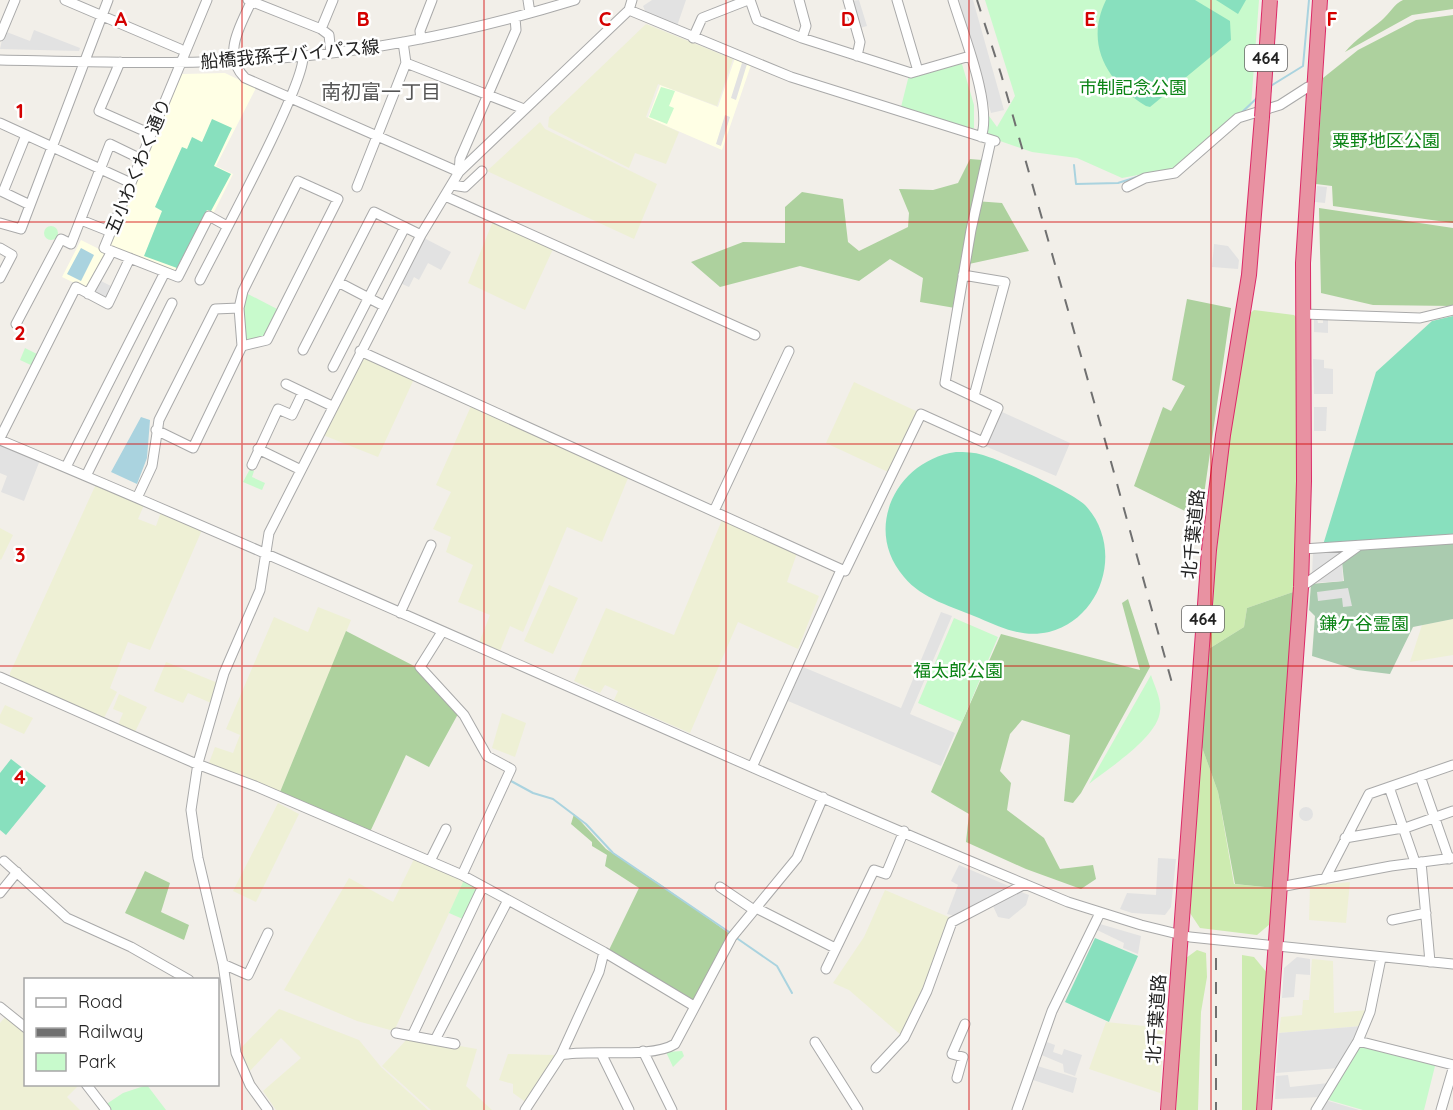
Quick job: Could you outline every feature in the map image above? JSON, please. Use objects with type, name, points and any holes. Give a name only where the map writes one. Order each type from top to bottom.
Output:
[{"type":"highway","name":"北千葉道路","points":[[1168,1110],[1209,550],[1223,435],[1250,266],[1270,0]]},
{"type":"highway","points":[[1264,1110],[1303,549],[1303,263],[1320,0]]},
{"type":"street","points":[[1,32],[15,0]]},
{"type":"street","points":[[65,0],[180,49]]},
{"type":"street","points":[[0,223],[21,229],[108,0]]},
{"type":"street","name":"五小わくわく通り","points":[[88,294],[112,251],[104,248],[207,0]]},
{"type":"street","points":[[331,53],[329,35],[321,29],[250,0],[232,50],[234,61],[244,78],[459,172]]},
{"type":"street","points":[[321,29],[333,0]]},
{"type":"street","points":[[421,39],[420,31],[432,0]]},
{"type":"street","points":[[528,0],[530,13]]},
{"type":"street","name":"船橋我孫子バイパス線","points":[[0,60],[180,62],[303,56],[421,39],[514,18],[574,0]]},
{"type":"street","points":[[268,1110],[241,1068],[223,964],[193,837],[191,810],[198,763],[224,673],[260,590],[264,552],[269,533],[299,469],[421,235],[459,172],[629,10],[632,0]]},
{"type":"street","points":[[693,38],[702,18],[749,0],[757,20],[802,38],[911,73],[970,56]]},
{"type":"street","points":[[799,0],[806,26],[802,38]]},
{"type":"street","points":[[848,0],[860,42],[857,56]]},
{"type":"street","points":[[897,0],[918,71]]},
{"type":"street","points":[[953,0],[984,106],[984,126],[981,137]]},
{"type":"street","points":[[360,351],[845,571],[921,414],[983,442],[998,408],[945,383],[981,177],[993,141],[791,77],[629,10]]},
{"type":"street","points":[[459,172],[460,159],[516,30],[514,18]]},
{"type":"street","points":[[357,186],[377,141],[376,135],[406,63],[403,42]]},
{"type":"street","points":[[200,280],[290,97],[303,63],[303,56]]},
{"type":"street","points":[[120,62],[99,111],[151,134]]},
{"type":"street","points":[[406,63],[524,109]]},
{"type":"street","points":[[1127,187],[1145,178],[1175,173],[1238,118],[1280,105],[1308,87]]},
{"type":"street","points":[[0,123],[131,183]]},
{"type":"street","points":[[26,135],[3,192],[30,205]]},
{"type":"street","points":[[16,324],[61,240],[71,244],[110,144],[141,159]]},
{"type":"street","points":[[452,185],[465,187],[482,171]]},
{"type":"street","points":[[156,430],[193,448],[242,346],[238,308],[243,291],[298,181],[338,199],[267,340],[242,346]]},
{"type":"street","points":[[445,196],[755,335]]},
{"type":"street","points":[[303,350],[374,212],[421,235]]},
{"type":"street","points":[[112,251],[178,277],[209,216],[227,226]]},
{"type":"street","points":[[81,220],[111,232]]},
{"type":"street","points":[[333,367],[405,227]]},
{"type":"street","points":[[0,248],[12,255],[0,278]]},
{"type":"street","points":[[130,258],[108,304],[76,287],[0,439],[1025,884],[1100,913],[1180,934],[1276,947],[1453,964]]},
{"type":"street","points":[[66,467],[165,272]]},
{"type":"street","points":[[963,275],[1005,282],[974,396]]},
{"type":"street","points":[[338,282],[384,306]]},
{"type":"street","points":[[86,476],[172,303]]},
{"type":"street","points":[[137,498],[152,466],[156,430],[214,309],[238,308]]},
{"type":"street","points":[[1303,314],[1420,318],[1453,310]]},
{"type":"street","points":[[714,511],[789,351]]},
{"type":"street","points":[[286,384],[332,406]]},
{"type":"street","points":[[252,465],[278,409],[292,415],[303,392]]},
{"type":"street","points":[[258,449],[299,469]]},
{"type":"street","points":[[1303,549],[1453,539]]},
{"type":"street","points":[[400,613],[431,545]]},
{"type":"street","points":[[1301,587],[1359,546]]},
{"type":"street","points":[[753,765],[841,570]]},
{"type":"street","points":[[442,632],[420,667],[464,715],[487,756],[511,769],[462,875]]},
{"type":"street","points":[[0,676],[462,875],[482,888],[604,952],[694,1006]]},
{"type":"street","points":[[1325,879],[1369,794],[1453,765]]},
{"type":"street","points":[[1280,887],[1418,862],[1451,859],[1420,777]]},
{"type":"street","points":[[1389,787],[1418,862],[1426,913],[1430,962]]},
{"type":"street","points":[[561,1055],[644,1051],[668,1048],[675,1044],[732,937],[797,858],[823,796]]},
{"type":"street","points":[[1345,838],[1404,828],[1453,811]]},
{"type":"street","points":[[430,861],[446,829]]},
{"type":"street","points":[[826,969],[874,870],[886,874],[904,831]]},
{"type":"street","points":[[4,861],[67,918],[131,947],[185,978]]},
{"type":"street","points":[[0,892],[17,872]]},
{"type":"street","points":[[876,1068],[904,1038],[927,991],[952,922],[1025,884]]},
{"type":"street","points":[[720,886],[755,909],[835,948]]},
{"type":"street","points":[[412,1036],[482,888]]},
{"type":"street","points":[[435,1040],[508,900]]},
{"type":"street","points":[[1017,1110],[1049,1020],[1100,913]]},
{"type":"street","points":[[1392,920],[1426,913]]},
{"type":"street","points":[[223,964],[248,975],[268,933]]},
{"type":"street","points":[[525,1110],[536,1098],[561,1055],[599,972],[604,952]]},
{"type":"street","points":[[1316,1110],[1358,1041],[1370,1012],[1381,957]]},
{"type":"street","points":[[219,996],[229,1002]]},
{"type":"street","points":[[0,1006],[24,1026]]},
{"type":"street","points":[[957,1078],[963,1057],[952,1054],[965,1024]]},
{"type":"street","points":[[396,1033],[455,1044]]},
{"type":"street","points":[[1358,1041],[1453,1067],[1441,1110]]},
{"type":"street","points":[[815,1042],[858,1110]]},
{"type":"street","points":[[644,1051],[672,1110]]},
{"type":"street","points":[[601,1053],[629,1110]]},
{"type":"street","points":[[88,1086],[106,1110]]},
{"type":"shaded area","points":[[652,0],[686,0],[677,26],[646,13],[643,6]]},
{"type":"shaded area","points":[[859,0],[867,26],[860,28],[852,1]]},
{"type":"shaded area","points":[[959,0],[973,0],[1004,110],[991,113]]},
{"type":"shaded area","points":[[646,24],[733,59],[717,106],[658,84],[646,117],[679,132],[666,164],[635,153],[629,168],[548,127],[549,117]]},
{"type":"shaded area","points":[[34,30],[80,48],[79,51],[0,49],[4,31],[30,41]]},
{"type":"shaded area","points":[[735,58],[751,65],[722,150],[648,118],[660,85],[718,107]]},
{"type":"shaded area","points":[[742,63],[747,64],[736,100],[731,98]]},
{"type":"shaded area","points":[[225,73],[256,88],[216,166],[233,174],[212,216],[178,273],[108,247],[182,74]]},
{"type":"shaded area","points":[[725,115],[730,117],[721,146],[716,144]]},
{"type":"shaded area","points":[[540,122],[545,129],[657,184],[634,239],[487,171]]},
{"type":"shaded area","points":[[1317,186],[1327,187],[1325,203],[1315,202]]},
{"type":"shaded area","points":[[493,221],[554,247],[525,310],[468,283]]},
{"type":"shaded area","points":[[424,238],[451,252],[441,270],[428,263],[419,280],[414,277],[409,287],[400,283]]},
{"type":"shaded area","points":[[81,240],[107,253],[89,290],[62,277]]},
{"type":"shaded area","points":[[1214,244],[1228,246],[1239,260],[1238,269],[1212,267]]},
{"type":"shaded area","points":[[99,280],[113,287],[106,300],[92,293]]},
{"type":"shaded area","points":[[1314,317],[1317,317],[1318,323],[1323,323],[1323,318],[1328,318],[1328,333],[1314,332]]},
{"type":"shaded area","points":[[362,355],[414,379],[378,457],[323,435]]},
{"type":"shaded area","points":[[1313,359],[1324,360],[1324,368],[1333,369],[1333,394],[1314,394]]},
{"type":"shaded area","points":[[854,382],[918,412],[888,472],[826,443]]},
{"type":"shaded area","points":[[471,406],[628,478],[602,542],[567,527],[523,632],[510,626],[500,651],[479,643],[490,615],[458,602],[473,565],[446,552],[451,537],[433,529],[451,492],[436,485]]},
{"type":"shaded area","points":[[1314,407],[1327,407],[1326,431],[1314,431]]},
{"type":"shaded area","points":[[1000,411],[1070,443],[1056,476],[985,446]]},
{"type":"shaded area","points":[[0,444],[40,460],[24,501],[1,492],[7,476],[0,473]]},
{"type":"shaded area","points":[[96,484],[144,505],[138,519],[156,526],[161,512],[202,530],[150,650],[128,642],[110,688],[117,692],[104,718],[10,679],[10,673]]},
{"type":"shaded area","points":[[722,520],[797,553],[787,582],[819,596],[798,649],[738,622],[690,733],[614,700],[618,691],[605,685],[600,693],[574,681],[606,608],[674,635]]},
{"type":"shaded area","points":[[0,528],[13,535],[1,560],[0,559]]},
{"type":"shaded area","points":[[1349,550],[1312,576],[1313,553]]},
{"type":"shaded area","points":[[1342,563],[1343,581],[1312,583]]},
{"type":"shaded area","points":[[549,585],[578,598],[553,654],[524,641]]},
{"type":"shaded area","points":[[1348,588],[1352,606],[1343,607],[1342,598],[1318,601],[1317,592]]},
{"type":"shaded area","points":[[318,607],[351,620],[280,792],[209,763],[215,747],[233,753],[240,735],[226,729],[274,617],[308,632]]},
{"type":"shaded area","points":[[941,612],[952,616],[910,714],[955,733],[941,766],[788,701],[803,667],[901,708]]},
{"type":"shaded area","points":[[1453,619],[1453,655],[1410,662],[1422,625]]},
{"type":"shaded area","points":[[166,662],[218,683],[211,703],[188,693],[183,703],[154,691]]},
{"type":"shaded area","points":[[119,694],[147,707],[135,732],[118,725],[123,713],[113,709]]},
{"type":"shaded area","points":[[5,705],[33,718],[24,734],[0,723],[0,715]]},
{"type":"shaded area","points":[[502,713],[526,723],[515,757],[492,748]]},
{"type":"shaded area","points":[[278,803],[299,814],[256,902],[233,891]]},
{"type":"shaded area","points":[[1303,807],[1309,807],[1313,814],[1309,821],[1303,821],[1299,817],[1299,811]]},
{"type":"shaded area","points":[[415,857],[465,879],[394,1031],[357,1021],[284,990],[349,878],[393,902]]},
{"type":"shaded area","points":[[1158,858],[1176,859],[1171,907],[1165,915],[1132,913],[1120,909],[1127,893],[1156,895]]},
{"type":"shaded area","points":[[959,865],[1011,887],[991,898],[986,896],[990,899],[955,916],[947,914],[958,885],[951,881]]},
{"type":"shaded area","points":[[1350,882],[1346,923],[1309,920],[1310,886]]},
{"type":"shaded area","points":[[885,890],[951,918],[925,989],[902,1036],[849,990],[833,983],[864,937]]},
{"type":"shaded area","points":[[1021,892],[1029,895],[1026,905],[1009,919],[998,917],[993,906]]},
{"type":"shaded area","points":[[1100,924],[1141,936],[1138,954],[1123,948],[1124,943],[1097,930]]},
{"type":"shaded area","points":[[1297,957],[1310,959],[1310,975],[1296,974],[1294,997],[1282,998],[1284,968]]},
{"type":"shaded area","points":[[1312,959],[1333,961],[1334,1013],[1368,1010],[1362,1026],[1279,1033],[1281,1017],[1302,1015],[1303,1000],[1309,1000]]},
{"type":"shaded area","points":[[279,1009],[359,1040],[381,1067],[428,1110],[276,1110],[263,1091],[301,1058],[281,1038],[249,1072],[241,1048]]},
{"type":"shaded area","points":[[7,1015],[24,1027],[24,1086],[78,1086],[67,1097],[80,1110],[0,1110],[0,1023]]},
{"type":"shaded area","points":[[1106,1022],[1164,1028],[1160,1093],[1089,1069]]},
{"type":"shaded area","points":[[1362,1026],[1339,1068],[1276,1073],[1279,1033]]},
{"type":"shaded area","points":[[409,1037],[477,1049],[466,1086],[492,1110],[431,1110],[382,1066]]},
{"type":"shaded area","points":[[1044,1041],[1055,1045],[1053,1052],[1062,1055],[1064,1049],[1082,1055],[1075,1076],[1064,1072],[1063,1064],[1039,1054]]},
{"type":"shaded area","points":[[508,1054],[555,1055],[527,1103],[513,1093],[513,1084],[499,1080]]},
{"type":"shaded area","points":[[1034,1065],[1077,1078],[1073,1093],[1030,1079]]},
{"type":"shaded area","points":[[1288,1075],[1290,1087],[1329,1083],[1321,1097],[1275,1099],[1276,1076]]},
{"type":"shaded area","points":[[1325,1100],[1359,1110],[1320,1110]]},
{"type":"green space","name":"市制記念公園","points":[[985,0],[1259,0],[1251,106],[1175,168],[1122,178],[1077,158],[1032,152],[1000,141],[986,132],[989,116],[997,127],[1015,96]]},
{"type":"green space","points":[[1106,0],[1195,0],[1230,21],[1231,40],[1150,107],[1146,106],[1121,86],[1104,61],[1099,47],[1098,32]]},
{"type":"green space","points":[[1216,0],[1246,0],[1238,14]]},
{"type":"green space","points":[[1403,0],[1453,0],[1453,9],[1412,15],[1345,52],[1397,4]]},
{"type":"green space","name":"粟野地区公園","points":[[1453,15],[1453,223],[1333,206],[1332,186],[1316,184],[1323,78],[1358,50],[1416,20]]},
{"type":"green space","points":[[959,62],[962,64],[974,105],[974,128],[901,107],[909,75]]},
{"type":"green space","points":[[661,87],[675,91],[669,106],[674,108],[667,124],[649,117]]},
{"type":"green space","points":[[212,119],[232,128],[214,166],[231,174],[211,211],[207,210],[177,268],[144,256],[162,211],[155,207],[182,147],[187,149],[192,137],[202,142]]},
{"type":"green space","points":[[970,159],[982,160],[975,201],[1002,203],[1029,251],[969,264],[955,308],[920,302],[923,278],[890,259],[859,281],[800,266],[720,287],[691,262],[743,242],[785,243],[785,207],[802,192],[843,199],[848,242],[859,251],[908,227],[909,213],[899,189],[933,190],[958,183]]},
{"type":"green space","points":[[1319,208],[1453,228],[1453,306],[1373,305],[1321,293]]},
{"type":"green space","points":[[51,226],[56,228],[58,233],[56,238],[51,240],[46,238],[44,233],[46,228]]},
{"type":"green space","points":[[246,293],[279,310],[267,335],[246,341],[242,309]]},
{"type":"green space","points":[[1187,299],[1231,308],[1199,529],[1191,528],[1187,512],[1134,486],[1163,407],[1171,411],[1185,386],[1172,380]]},
{"type":"green space","points":[[1254,310],[1294,315],[1298,319],[1301,410],[1296,591],[1247,608],[1244,627],[1207,650],[1223,488],[1248,315]]},
{"type":"green space","points":[[1453,316],[1453,535],[1323,545],[1376,372],[1432,321]]},
{"type":"green space","points":[[25,348],[39,355],[33,366],[20,360]]},
{"type":"green space","points":[[956,452],[993,458],[1052,485],[1078,499],[1097,522],[1104,540],[1105,560],[1102,579],[1095,596],[1083,612],[1068,624],[1039,634],[1021,633],[938,602],[911,585],[904,577],[892,558],[886,538],[886,518],[892,500],[903,482],[917,468],[935,458]]},
{"type":"green space","points":[[250,469],[254,471],[252,477],[265,483],[262,490],[243,482]]},
{"type":"green space","name":"鎌ケ谷霊園","points":[[1453,541],[1453,619],[1413,627],[1390,674],[1357,670],[1312,656],[1315,616],[1309,610],[1311,584],[1344,581],[1342,562],[1363,548]]},
{"type":"green space","points":[[1296,591],[1274,888],[1235,884],[1218,792],[1199,739],[1207,650],[1244,627],[1247,608]]},
{"type":"green space","points":[[1128,599],[1150,667],[1081,793],[1073,803],[1064,801],[1070,735],[1022,720],[1010,734],[1000,771],[1011,783],[1007,810],[1044,838],[1060,869],[1093,865],[1096,879],[1081,889],[1026,869],[966,842],[969,814],[931,792],[1001,634],[1140,670],[1122,603]]},
{"type":"green space","name":"福太郎公園","points":[[954,618],[998,637],[962,722],[918,703]]},
{"type":"green space","points":[[346,631],[416,667],[458,714],[429,767],[406,755],[370,832],[280,792]]},
{"type":"green space","points":[[1151,675],[1160,702],[1157,721],[1142,741],[1089,784]]},
{"type":"green space","points":[[1199,739],[1218,792],[1234,884],[1274,888],[1270,924],[1257,935],[1200,928],[1190,913]]},
{"type":"green space","points":[[11,759],[46,786],[6,835],[0,830],[0,773]]},
{"type":"green space","points":[[574,814],[606,849],[730,934],[693,1002],[608,952],[639,888],[605,866],[607,855],[592,846],[592,842],[571,824]]},
{"type":"green space","points":[[145,871],[170,883],[161,912],[189,925],[184,940],[125,913]]},
{"type":"green space","points":[[464,880],[476,886],[478,892],[465,920],[449,913]]},
{"type":"green space","points":[[1095,938],[1138,956],[1109,1022],[1065,1002]]},
{"type":"green space","points":[[1197,950],[1206,953],[1207,977],[1201,1012],[1198,1110],[1176,1110],[1186,958]]},
{"type":"green space","points":[[1242,955],[1254,957],[1268,974],[1260,1110],[1242,1110]]},
{"type":"green space","points":[[1358,1044],[1436,1062],[1424,1110],[1363,1110],[1325,1099]]},
{"type":"green space","points":[[682,1051],[684,1056],[673,1067],[666,1052]]},
{"type":"green space","points":[[148,1086],[166,1110],[109,1110],[105,1105],[123,1093]]},
{"type":"water","points":[[81,248],[94,255],[81,281],[67,274]]},
{"type":"water","points":[[141,417],[150,420],[147,458],[137,484],[111,472]]},
{"type":"waterway","points":[[1269,87],[1303,66],[1309,0]]},
{"type":"waterway","points":[[1240,114],[1258,97]]},
{"type":"waterway","points":[[1074,165],[1076,184],[1118,183],[1140,176]]},
{"type":"waterway","points":[[511,781],[533,793],[553,799],[586,824],[613,853],[729,932]]},
{"type":"waterway","points":[[738,939],[777,966],[792,993]]},
{"type":"railway","points":[[977,0],[1001,74],[1172,683]]},
{"type":"railway","points":[[1216,958],[1216,1110]]},
{"type":"district","name":"南初富一丁目","points":[[381,91]]}]
